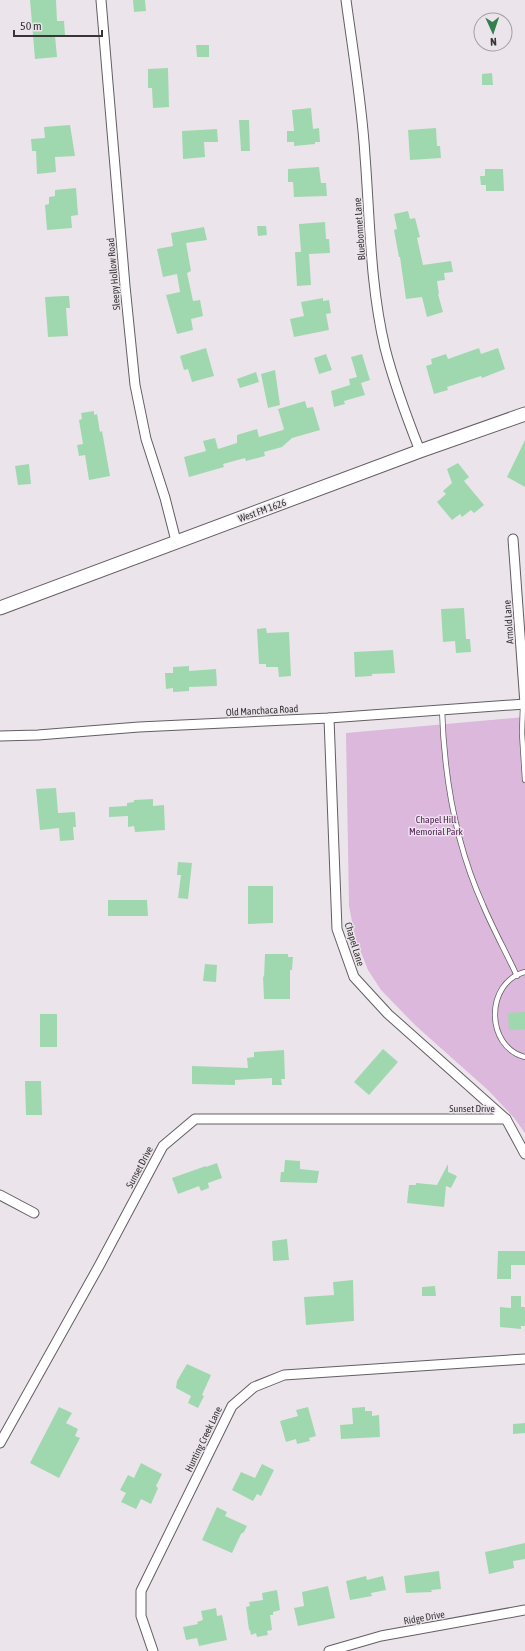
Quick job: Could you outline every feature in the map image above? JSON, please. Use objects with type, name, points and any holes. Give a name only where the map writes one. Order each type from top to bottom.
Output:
[{"type":"main road","name":"West FM 1626","points":[[0,608],[420,451],[525,414]]},
{"type":"street","name":"Sleepy Hollow Road","points":[[101,0],[125,286],[135,385],[146,439],[165,498],[176,542]]},
{"type":"street","name":"Bluebonnet Lane","points":[[346,0],[366,156],[369,227],[375,285],[385,348],[401,401],[420,451]]},
{"type":"street","name":"Arnold Lane","points":[[513,538],[524,704]]},
{"type":"street","name":"Old Manchaca Road","points":[[0,736],[38,735],[139,727],[328,718],[524,704]]},
{"type":"street","name":"Chapel Lane","points":[[328,718],[337,929],[354,977],[388,1014],[506,1119],[524,1150]]},
{"type":"street","name":"Sunset Drive","points":[[0,1443],[99,1266],[163,1146],[195,1119],[506,1119]]},
{"type":"street","points":[[0,1196],[34,1213]]},
{"type":"street","name":"Hunting Creek Lane","points":[[153,1651],[141,1616],[141,1591],[232,1406],[254,1387],[284,1375],[525,1359]]},
{"type":"street","name":"Ridge Drive","points":[[329,1651],[381,1636],[525,1610]]},
{"type":"lane","points":[[524,704],[522,733],[525,780]]},
{"type":"lane","points":[[442,710],[445,765],[460,841],[482,904],[517,976]]},
{"type":"lane","points":[[525,972],[509,981],[500,992],[495,1007],[495,1022],[500,1036],[509,1048],[525,1057]]},
{"type":"green space","name":"Chapel Hill Memorial Park","points":[[525,717],[525,1133],[515,1119],[489,1091],[415,1025],[381,990],[368,970],[355,937],[349,906],[346,733]]},
{"type":"building","points":[[30,0],[56,0],[57,21],[64,21],[65,35],[55,36],[57,57],[35,59]]},
{"type":"building","points":[[133,0],[145,0],[146,11],[134,12]]},
{"type":"building","points":[[196,45],[209,45],[209,57],[197,57]]},
{"type":"building","points":[[168,68],[169,107],[153,108],[152,88],[148,88],[148,69]]},
{"type":"building","points":[[492,73],[493,85],[482,85],[482,74]]},
{"type":"building","points":[[311,108],[313,129],[319,128],[320,142],[315,142],[315,144],[294,146],[294,142],[287,142],[287,131],[294,131],[292,110]]},
{"type":"building","points":[[239,120],[249,120],[250,151],[241,151]]},
{"type":"building","points":[[70,125],[75,156],[55,157],[56,172],[37,174],[36,151],[32,151],[31,139],[45,138],[44,127]]},
{"type":"building","points":[[436,128],[437,146],[440,146],[441,158],[410,160],[408,130]]},
{"type":"building","points":[[217,129],[218,142],[204,142],[205,157],[183,159],[182,131]]},
{"type":"building","points":[[319,167],[321,183],[326,183],[327,196],[294,197],[293,182],[288,182],[288,169]]},
{"type":"building","points":[[485,169],[503,169],[504,191],[486,191],[486,185],[481,185],[480,176],[485,176]]},
{"type":"building","points":[[76,188],[78,215],[71,216],[72,228],[47,230],[45,205],[49,204],[49,197],[55,196],[55,190]]},
{"type":"building","points":[[408,211],[410,219],[415,218],[420,237],[417,238],[423,265],[451,261],[453,272],[444,273],[445,280],[437,281],[438,294],[443,312],[427,317],[422,297],[406,299],[400,257],[394,230],[397,229],[394,214]]},
{"type":"building","points":[[325,222],[326,239],[329,239],[330,253],[309,254],[311,285],[297,286],[295,252],[301,252],[299,224]]},
{"type":"building","points":[[257,226],[266,226],[267,235],[258,236]]},
{"type":"building","points":[[204,227],[207,240],[186,243],[191,271],[187,273],[193,301],[200,300],[203,316],[191,319],[193,330],[177,334],[166,295],[180,292],[177,274],[163,277],[157,249],[173,246],[171,233]]},
{"type":"building","points":[[69,296],[70,308],[66,308],[68,336],[48,337],[45,297]]},
{"type":"building","points":[[323,298],[323,301],[329,300],[331,313],[326,314],[329,330],[294,337],[290,319],[304,316],[301,302]]},
{"type":"building","points":[[206,348],[214,376],[192,382],[188,369],[184,370],[180,356]]},
{"type":"building","points":[[479,348],[481,354],[498,348],[505,369],[482,378],[481,376],[447,387],[448,390],[434,394],[426,366],[432,364],[431,359],[446,354],[448,359]]},
{"type":"building","points":[[326,354],[332,370],[319,374],[314,358]]},
{"type":"building","points":[[362,354],[370,380],[361,383],[365,395],[344,401],[345,404],[334,407],[331,391],[350,385],[349,379],[357,377],[351,357]]},
{"type":"building","points":[[275,370],[280,405],[268,408],[261,374]]},
{"type":"building","points":[[256,372],[259,382],[240,388],[237,379]]},
{"type":"building","points":[[305,401],[307,408],[313,407],[320,430],[292,438],[282,447],[264,452],[265,456],[246,461],[245,458],[223,464],[224,467],[189,477],[184,457],[206,451],[203,441],[215,438],[218,449],[237,443],[237,435],[257,429],[259,437],[283,430],[284,429],[278,409]]},
{"type":"building","points":[[94,411],[94,415],[97,414],[100,432],[102,431],[110,476],[89,480],[85,455],[79,456],[77,445],[83,444],[79,420],[82,419],[81,413]]},
{"type":"building","points":[[525,440],[525,487],[507,477]]},
{"type":"building","points":[[458,463],[469,477],[464,481],[484,505],[474,513],[471,510],[462,517],[460,514],[452,520],[437,502],[446,494],[443,491],[452,483],[447,469]]},
{"type":"building","points":[[29,464],[31,484],[18,485],[15,466]]},
{"type":"building","points":[[464,608],[466,639],[470,639],[471,652],[456,653],[455,641],[443,642],[441,609]]},
{"type":"building","points":[[266,628],[267,633],[289,632],[291,676],[279,677],[278,667],[266,667],[266,664],[259,664],[257,629]]},
{"type":"building","points":[[393,650],[395,673],[372,674],[372,676],[355,677],[354,652]]},
{"type":"building","points":[[189,666],[189,671],[216,669],[217,686],[189,687],[189,691],[173,692],[173,688],[166,689],[165,673],[173,673],[173,667]]},
{"type":"building","points":[[56,788],[58,813],[75,812],[76,827],[73,827],[74,840],[60,841],[59,828],[40,830],[36,789]]},
{"type":"building","points":[[153,799],[153,806],[164,805],[165,830],[135,832],[134,826],[128,827],[128,816],[109,817],[109,807],[127,806],[127,803],[134,802],[134,800]]},
{"type":"building","points":[[178,862],[192,863],[188,899],[178,898],[181,875],[177,875]]},
{"type":"building","points":[[248,886],[273,886],[273,923],[248,924]]},
{"type":"building","points":[[108,900],[147,900],[148,916],[108,916]]},
{"type":"building","points":[[265,954],[288,954],[288,957],[293,957],[292,970],[290,970],[290,999],[264,999],[263,976],[264,977]]},
{"type":"building","points":[[205,964],[217,965],[216,982],[203,981]]},
{"type":"building","points":[[525,1012],[525,1029],[509,1030],[508,1013]]},
{"type":"building","points":[[40,1014],[57,1014],[57,1047],[40,1047]]},
{"type":"building","points":[[383,1049],[398,1062],[369,1095],[354,1082]]},
{"type":"building","points":[[284,1050],[285,1079],[281,1079],[282,1085],[272,1085],[272,1078],[235,1080],[235,1085],[192,1084],[192,1066],[248,1068],[247,1058],[254,1057],[254,1052]]},
{"type":"building","points":[[25,1081],[41,1081],[42,1115],[26,1115]]},
{"type":"building","points":[[285,1160],[300,1161],[300,1169],[319,1171],[317,1183],[280,1182],[281,1172],[284,1172]]},
{"type":"building","points":[[217,1163],[222,1178],[208,1183],[209,1188],[201,1191],[199,1186],[178,1194],[172,1178]]},
{"type":"building","points":[[448,1164],[448,1172],[457,1176],[451,1188],[446,1186],[444,1207],[407,1203],[409,1185],[416,1185],[416,1183],[437,1185]]},
{"type":"building","points":[[287,1239],[289,1260],[273,1261],[272,1241]]},
{"type":"building","points":[[498,1251],[525,1251],[525,1265],[511,1265],[511,1279],[497,1279]]},
{"type":"building","points":[[353,1280],[354,1321],[306,1325],[304,1297],[334,1295],[333,1282]]},
{"type":"building","points":[[435,1286],[436,1296],[422,1296],[422,1287]]},
{"type":"building","points":[[511,1296],[521,1296],[521,1307],[525,1307],[525,1326],[521,1326],[521,1329],[500,1327],[500,1307],[511,1308]]},
{"type":"building","points":[[187,1364],[211,1375],[198,1408],[188,1403],[191,1396],[176,1388],[177,1381]]},
{"type":"building","points":[[59,1407],[72,1413],[66,1423],[78,1429],[75,1436],[80,1438],[59,1478],[30,1463]]},
{"type":"building","points":[[308,1407],[316,1436],[309,1438],[310,1441],[297,1444],[296,1439],[286,1442],[280,1421],[298,1416],[296,1410]]},
{"type":"building","points":[[365,1407],[365,1411],[372,1411],[372,1416],[379,1415],[380,1437],[341,1439],[340,1425],[353,1424],[352,1408]]},
{"type":"building","points":[[525,1423],[525,1433],[513,1434],[513,1424]]},
{"type":"building","points":[[141,1463],[162,1474],[156,1486],[158,1488],[151,1504],[141,1499],[136,1509],[121,1502],[126,1493],[120,1490],[128,1475],[134,1478]]},
{"type":"building","points":[[262,1464],[274,1470],[261,1496],[257,1494],[253,1501],[232,1490],[241,1472],[255,1478]]},
{"type":"building","points":[[217,1507],[227,1512],[225,1516],[247,1526],[241,1534],[232,1553],[202,1540]]},
{"type":"building","points":[[525,1543],[525,1559],[513,1561],[514,1568],[489,1574],[485,1552]]},
{"type":"building","points":[[439,1571],[441,1589],[431,1590],[432,1592],[406,1593],[404,1576]]},
{"type":"building","points":[[366,1576],[367,1580],[383,1576],[386,1590],[371,1593],[372,1596],[350,1600],[346,1581]]},
{"type":"building","points":[[328,1586],[335,1618],[298,1626],[294,1608],[304,1606],[302,1592]]},
{"type":"building","points":[[277,1590],[280,1610],[273,1612],[273,1615],[270,1615],[272,1630],[267,1631],[268,1635],[257,1637],[256,1633],[251,1635],[246,1607],[250,1606],[249,1602],[263,1600],[262,1593]]},
{"type":"building","points":[[216,1608],[217,1616],[222,1615],[227,1640],[199,1646],[197,1638],[186,1640],[183,1627],[198,1624],[197,1622],[203,1620],[201,1611]]}]
